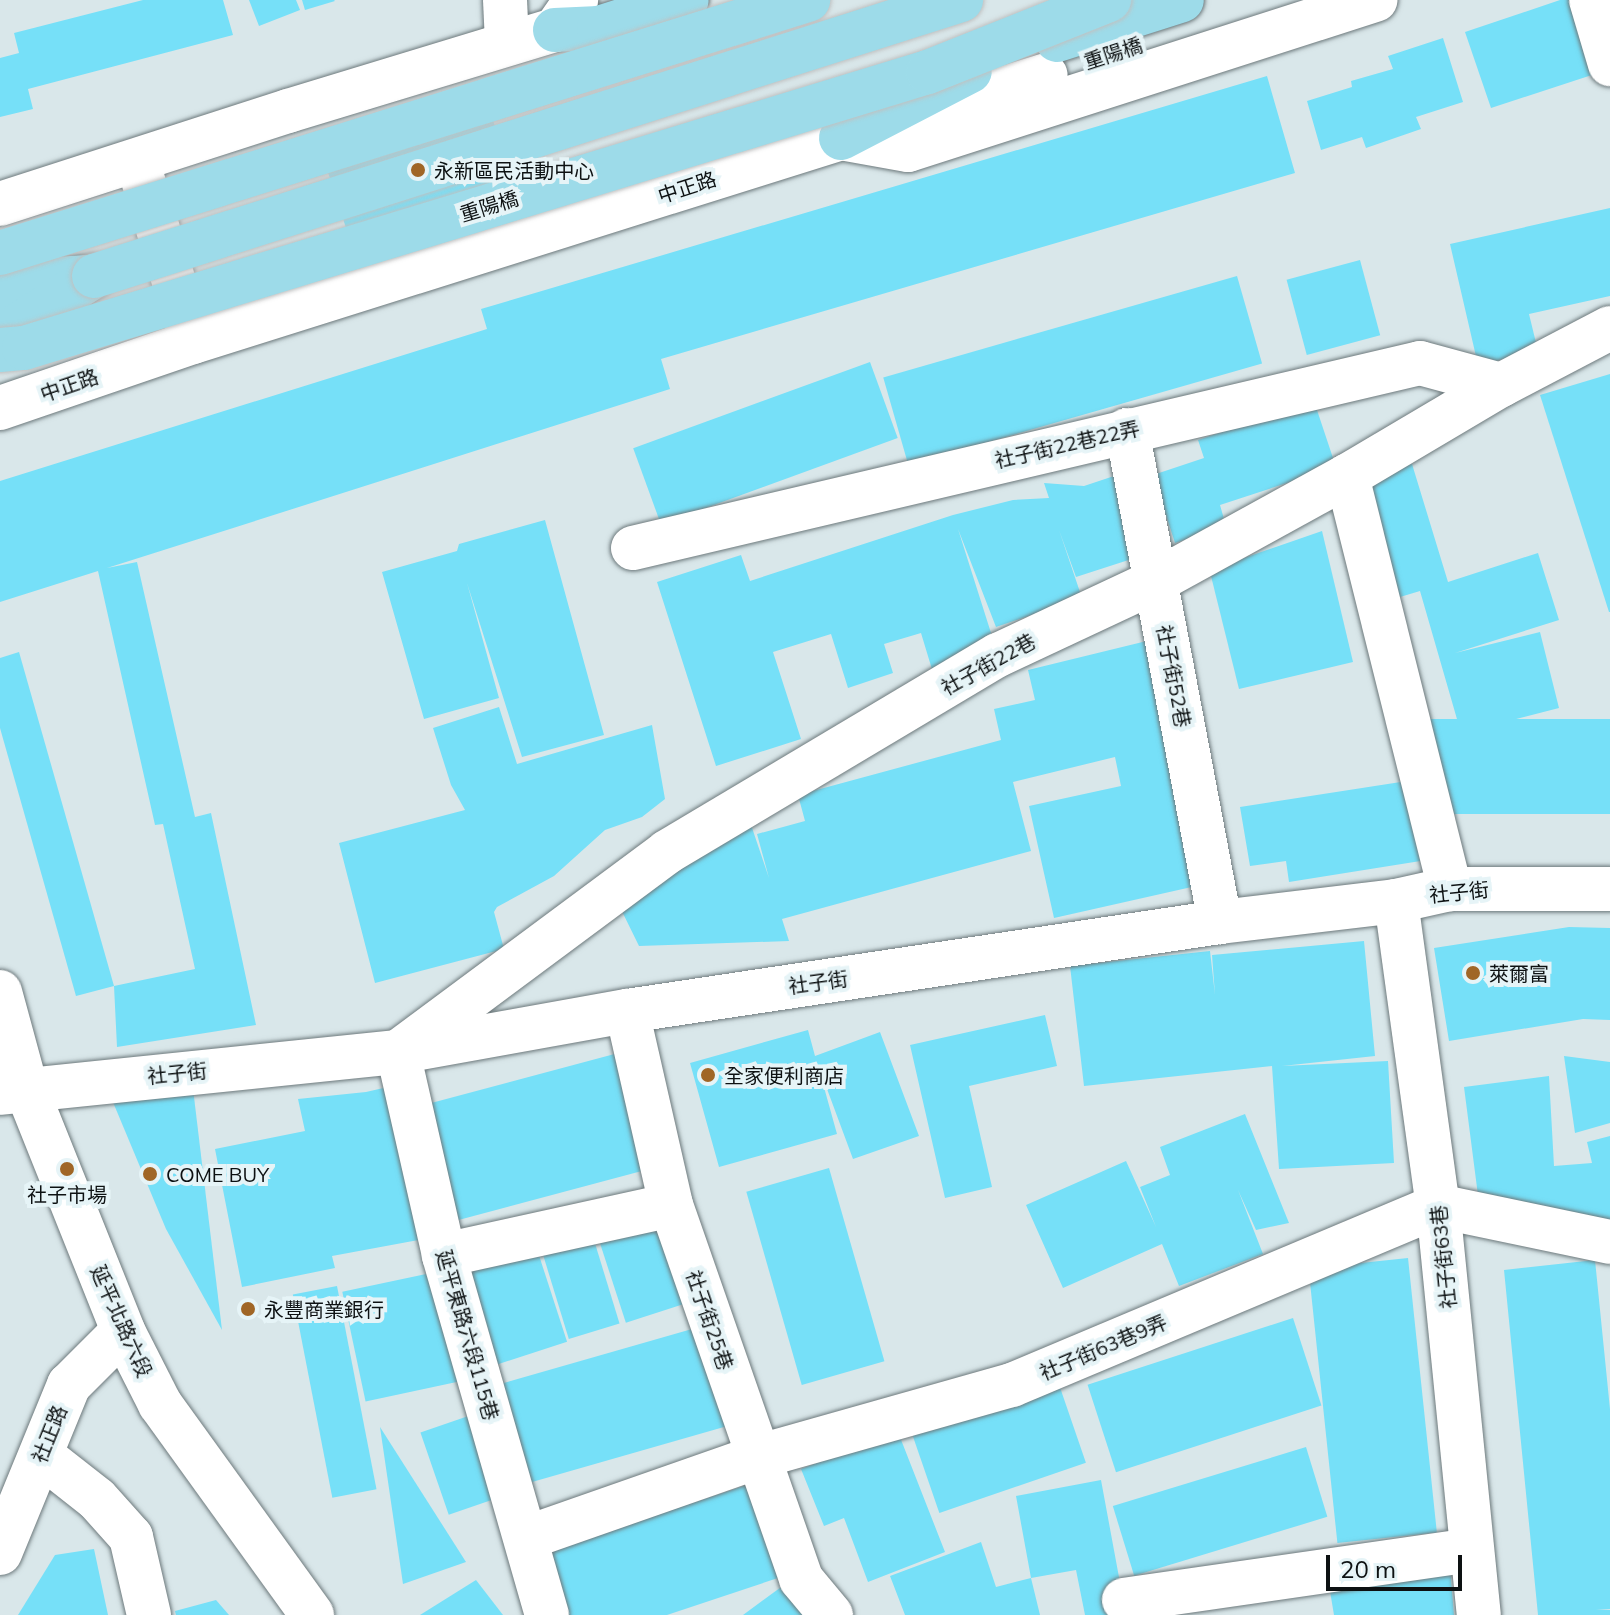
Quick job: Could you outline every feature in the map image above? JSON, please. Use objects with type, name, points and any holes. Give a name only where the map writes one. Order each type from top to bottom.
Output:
[{"type":"main road","points":[[565,15],[599,28],[687,0]]},
{"type":"main road","points":[[0,253],[808,0]]},
{"type":"main road","points":[[0,292],[42,280],[94,276],[961,0]]},
{"type":"main road","name":"重陽橋","points":[[0,350],[39,344],[928,72],[1109,0]]},
{"type":"main road","points":[[841,138],[987,63],[1182,0]]},
{"type":"main road","points":[[0,337],[94,276]]},
{"type":"street","points":[[505,0],[507,43]]},
{"type":"street","name":"重陽橋","points":[[900,107],[995,91],[1277,0]]},
{"type":"street","name":"中正路","points":[[0,408],[193,342],[841,138],[908,150],[1376,0]]},
{"type":"street","points":[[1591,0],[1610,64]]},
{"type":"street","points":[[0,204],[507,43],[565,15]]},
{"type":"street","points":[[137,160],[193,342]]},
{"type":"street","name":"社子街22巷","points":[[398,1052],[667,852],[998,655],[1156,581],[1347,476],[1501,385],[1610,328]]},
{"type":"street","name":"社子街22巷22弄","points":[[633,548],[1420,363],[1501,385]]},
{"type":"street","name":"社子街52巷","points":[[1127,430],[1220,922]]},
{"type":"street","points":[[1347,476],[1450,889]]},
{"type":"street","name":"社子街","points":[[13,1090],[398,1052],[627,1011],[1220,922],[1396,901],[1450,889],[1610,889]]},
{"type":"street","name":"社子街63巷","points":[[1396,901],[1438,1206],[1470,1550],[1479,1615]]},
{"type":"street","name":"延平北路六段","points":[[0,992],[13,1090],[123,1331],[160,1404],[312,1615]]},
{"type":"street","name":"社子街25巷","points":[[627,1011],[671,1205],[801,1579],[831,1615]]},
{"type":"street","name":"延平東路六段115巷","points":[[398,1052],[444,1255],[547,1615]]},
{"type":"street","points":[[444,1255],[671,1205]]},
{"type":"street","points":[[1438,1206],[1610,1242]]},
{"type":"street","name":"社子街63巷9弄","points":[[526,1538],[757,1457],[1012,1385],[1438,1206]]},
{"type":"street","name":"社正路","points":[[0,1553],[69,1385],[123,1331]]},
{"type":"street","points":[[41,1455],[97,1499],[131,1537],[149,1615]]},
{"type":"street","points":[[1124,1600],[1470,1550]]},
{"type":"building","points":[[143,0],[223,0],[233,35],[28,89],[33,109],[0,117],[0,58],[19,53],[14,33]]},
{"type":"building","points":[[249,0],[296,0],[300,10],[259,26]]},
{"type":"building","points":[[302,0],[334,0],[335,1],[305,10]]},
{"type":"building","points":[[1560,0],[1572,0],[1598,73],[1491,108],[1465,32]]},
{"type":"building","points":[[1443,38],[1463,102],[1416,117],[1421,129],[1366,148],[1362,137],[1321,150],[1307,101],[1352,87],[1351,81],[1393,69],[1388,56]]},
{"type":"building","points":[[1267,76],[1295,173],[661,359],[670,389],[107,568],[137,562],[195,817],[211,813],[256,1025],[117,1047],[114,986],[195,969],[163,824],[155,825],[98,571],[0,602],[0,481],[487,329],[481,309]]},
{"type":"building","name":"永新區民活動中心","points":[[489,108],[512,177],[347,231],[324,161]]},
{"type":"building","points":[[1610,208],[1610,296],[1529,314],[1538,351],[1478,365],[1450,244]]},
{"type":"building","points":[[1360,260],[1380,335],[1307,355],[1287,280]]},
{"type":"building","points":[[1237,276],[1262,363],[908,465],[883,377]]},
{"type":"building","points":[[870,362],[898,438],[661,524],[633,448]]},
{"type":"building","points":[[1610,374],[1610,612],[1609,612],[1540,395]]},
{"type":"building","points":[[1314,401],[1336,467],[1220,505],[1226,526],[1175,543],[1153,475],[1204,458],[1198,440]]},
{"type":"building","points":[[1412,464],[1448,582],[1538,553],[1559,620],[1455,653],[1540,632],[1559,708],[1461,733],[1420,591],[1390,600],[1355,481]]},
{"type":"building","points":[[1117,475],[1144,555],[1076,577],[1059,530],[1082,598],[996,627],[958,529],[998,655],[934,676],[921,633],[884,644],[893,673],[848,688],[831,634],[773,652],[801,739],[716,766],[657,582],[741,555],[750,581],[953,515],[1013,500],[1049,498],[1044,483],[1084,486]]},
{"type":"building","points":[[545,520],[604,735],[522,757],[467,583],[499,698],[424,719],[382,572],[457,551],[459,544]]},
{"type":"building","points":[[1322,531],[1353,662],[1239,689],[1211,576],[1238,560]]},
{"type":"building","points":[[1159,638],[1205,884],[1054,918],[1029,806],[1121,786],[1115,757],[1013,782],[1031,851],[782,919],[789,941],[639,946],[613,893],[745,807],[769,878],[757,834],[805,821],[798,795],[1001,740],[994,709],[1035,700],[1028,670]]},
{"type":"building","points":[[19,652],[114,986],[76,996],[0,728],[0,658]]},
{"type":"building","points":[[499,707],[517,764],[652,725],[665,799],[642,817],[605,830],[554,876],[497,907],[494,912],[504,949],[375,983],[339,843],[465,810],[451,785],[433,728]]},
{"type":"building","points":[[1424,719],[1610,719],[1610,814],[1424,814]]},
{"type":"building","points":[[1420,779],[1433,859],[1289,882],[1286,861],[1250,866],[1240,807]]},
{"type":"building","points":[[1569,927],[1610,928],[1610,1020],[1583,1019],[1449,1041],[1434,948]]},
{"type":"building","points":[[1364,941],[1375,1056],[1282,1066],[1388,1061],[1394,1163],[1279,1169],[1272,1066],[1084,1086],[1070,966],[1210,951],[1215,995],[1212,955]]},
{"type":"building","points":[[1045,1015],[1057,1066],[969,1086],[992,1187],[945,1198],[910,1045]]},
{"type":"building","points":[[808,1030],[815,1056],[880,1032],[919,1136],[853,1159],[817,1062],[837,1134],[719,1167],[690,1063]]},
{"type":"building","points":[[622,1052],[653,1168],[448,1223],[417,1107]]},
{"type":"building","points":[[1564,1056],[1610,1062],[1610,1123],[1575,1133]]},
{"type":"building","points":[[191,1072],[222,1330],[166,1229],[105,1083]]},
{"type":"building","points":[[1549,1076],[1554,1166],[1592,1163],[1587,1142],[1610,1136],[1610,1231],[1480,1211],[1464,1087]]},
{"type":"building","points":[[405,1083],[440,1236],[332,1256],[335,1268],[242,1287],[215,1149],[305,1131],[298,1099],[366,1092]]},
{"type":"building","points":[[1245,1114],[1289,1223],[1256,1230],[1238,1190],[1263,1254],[1179,1286],[1162,1244],[1063,1288],[1026,1205],[1126,1161],[1156,1227],[1140,1187],[1170,1175],[1160,1147]]},
{"type":"building","points":[[829,1168],[884,1361],[802,1385],[746,1192]]},
{"type":"building","points":[[667,1197],[700,1299],[626,1323],[593,1221]]},
{"type":"building","points":[[590,1227],[620,1324],[569,1339],[539,1242]]},
{"type":"building","points":[[534,1240],[567,1342],[484,1369],[451,1267]]},
{"type":"building","points":[[1408,1258],[1437,1532],[1337,1543],[1309,1268]]},
{"type":"building","points":[[1595,1260],[1610,1409],[1610,1609],[1596,1610],[1610,1610],[1610,1615],[1538,1615],[1504,1270]]},
{"type":"building","points":[[445,1270],[468,1380],[366,1401],[342,1292]]},
{"type":"building","points":[[337,1286],[376,1489],[332,1498],[293,1295]]},
{"type":"building","points":[[1293,1318],[1321,1405],[1116,1472],[1088,1385]]},
{"type":"building","points":[[706,1325],[734,1424],[528,1483],[499,1384]]},
{"type":"building","points":[[1054,1370],[1086,1463],[939,1513],[907,1420]]},
{"type":"building","points":[[480,1412],[508,1494],[449,1515],[420,1433]]},
{"type":"building","points":[[380,1427],[466,1562],[403,1584]]},
{"type":"building","points":[[898,1432],[945,1552],[868,1582],[844,1518],[824,1526],[801,1469]]},
{"type":"building","points":[[1306,1447],[1327,1517],[1134,1576],[1113,1506]]},
{"type":"building","points":[[1101,1480],[1126,1615],[1085,1615],[1076,1570],[1031,1578],[1016,1496]]},
{"type":"building","points":[[759,1481],[790,1574],[667,1615],[565,1615],[544,1552]]},
{"type":"building","points":[[981,1542],[996,1587],[1031,1578],[1040,1615],[905,1615],[890,1576]]},
{"type":"building","points":[[94,1549],[108,1615],[18,1615],[55,1555]]},
{"type":"building","points":[[1450,1567],[1454,1615],[1334,1615],[1329,1585]]},
{"type":"building","points":[[476,1580],[503,1615],[420,1615]]},
{"type":"building","points":[[788,1582],[813,1615],[743,1615]]},
{"type":"building","points":[[216,1600],[229,1615],[176,1615],[175,1611]]},
{"type":"place","name":"永新區民活動中心","points":[[418,170]]},
{"type":"place","name":"萊爾富","points":[[1473,973]]},
{"type":"place","name":"全家便利商店","points":[[708,1075]]},
{"type":"place","name":"社子市場","points":[[67,1169]]},
{"type":"place","name":"COME BUY","points":[[150,1174]]},
{"type":"place","name":"永豐商業銀行","points":[[248,1309]]}]
